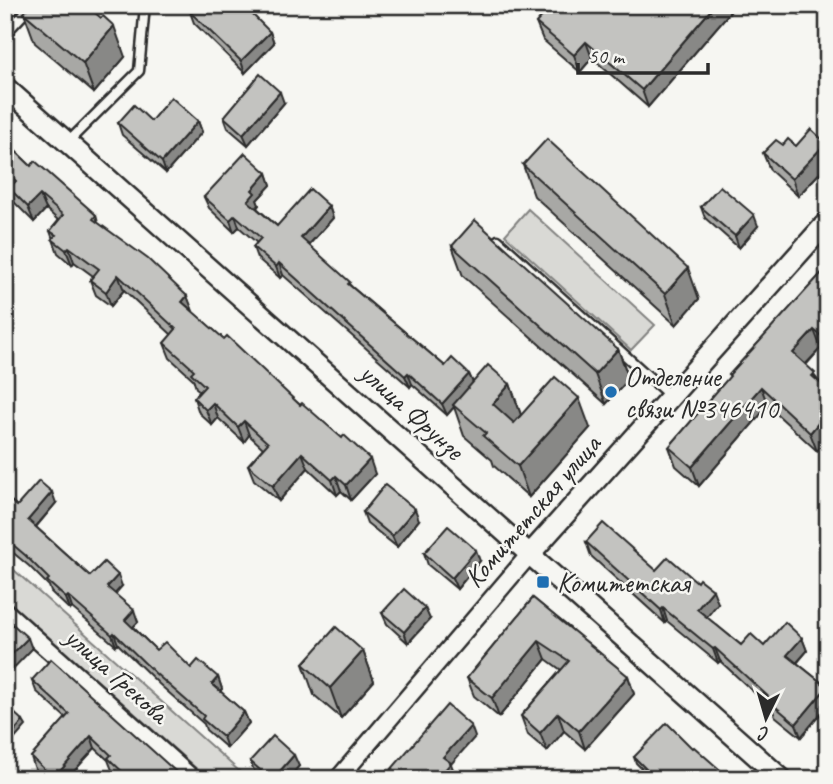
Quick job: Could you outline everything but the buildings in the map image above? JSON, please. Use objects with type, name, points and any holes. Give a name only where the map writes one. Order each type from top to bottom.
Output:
[{"type":"street","name":"улица Фрунзе","points":[[5,87],[782,779]]},
{"type":"street","name":"Комитетская улица","points":[[338,779],[530,554],[828,221]]},
{"type":"street","name":"улица Грекова","points":[[5,611],[193,779]]},
{"type":"lane","points":[[5,34],[32,5]]},
{"type":"lane","points":[[68,142],[139,71],[145,5]]},
{"type":"lane","points":[[498,240],[670,396]]},
{"type":"shaded area","points":[[528,209],[655,325],[631,350],[505,235]]},
{"type":"shaded area","points":[[5,562],[248,779],[208,779],[5,598]]},
{"type":"place","name":"Отделение связи №346410","points":[[611,392]]},
{"type":"place","name":"Комитетская","points":[[543,582]]}]
